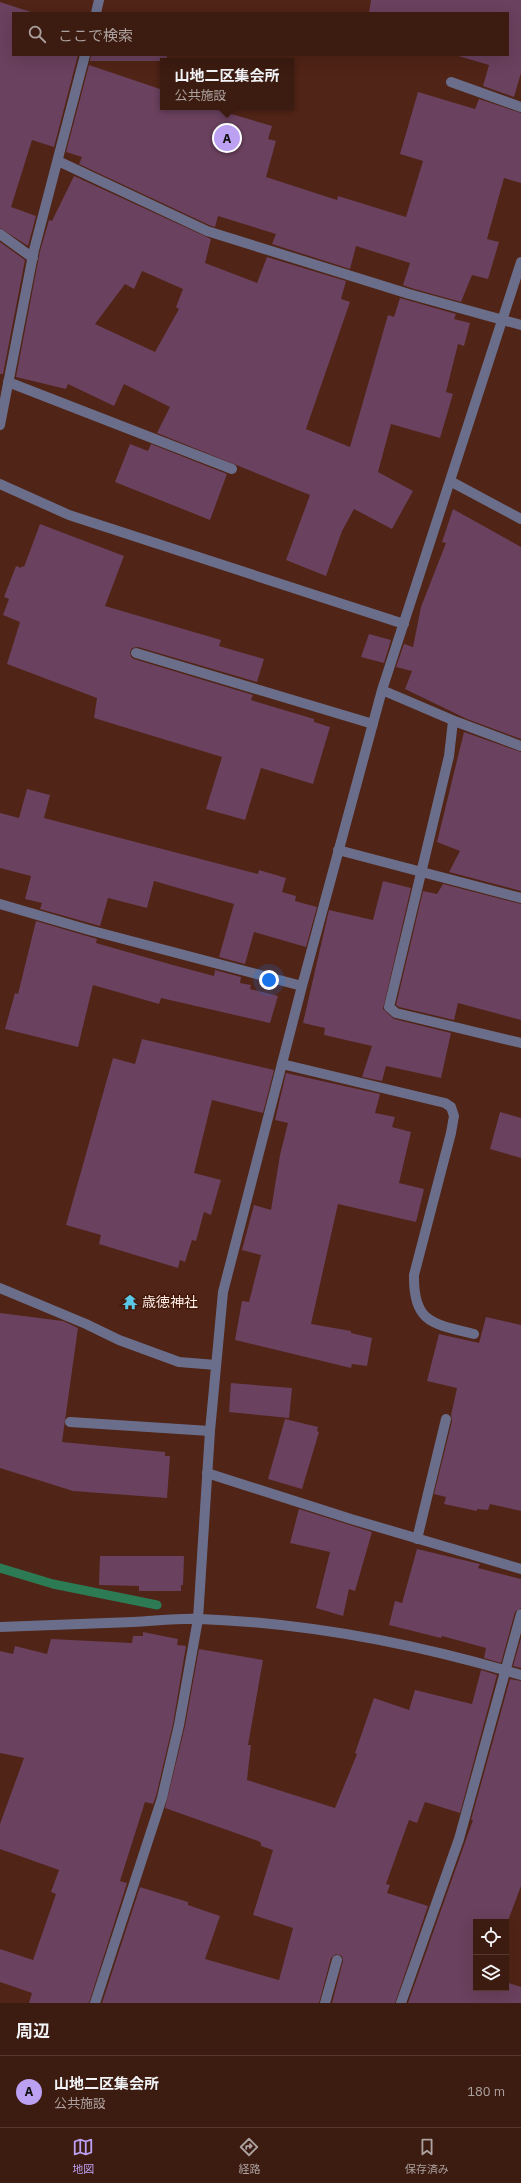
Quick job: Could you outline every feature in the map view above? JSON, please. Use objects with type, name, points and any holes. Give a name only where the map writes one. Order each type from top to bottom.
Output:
[{"type":"street","points":[[96,12],[99,0]]},
{"type":"street","points":[[0,425],[33,258],[85,56]]},
{"type":"street","points":[[451,82],[521,107]]},
{"type":"street","points":[[58,161],[207,231],[409,294],[521,325]]},
{"type":"street","points":[[0,234],[33,258]]},
{"type":"street","points":[[95,2003],[162,1798],[178,1726],[198,1619],[210,1431],[224,1292],[302,986],[372,724],[521,262]]},
{"type":"street","points":[[8,382],[232,469]]},
{"type":"street","points":[[450,481],[521,519]]},
{"type":"street","points":[[0,484],[69,515],[404,624]]},
{"type":"street","points":[[136,653],[372,724]]},
{"type":"street","points":[[382,690],[453,721],[521,746]]},
{"type":"street","points":[[453,721],[449,756],[389,1007],[396,1013],[521,1043]]},
{"type":"street","points":[[338,850],[521,898]]},
{"type":"street","points":[[0,904],[89,930],[302,986]]},
{"type":"street","points":[[282,1064],[445,1103],[451,1107],[454,1116],[451,1133],[414,1275],[414,1291],[418,1308],[425,1318],[442,1327],[474,1334]]},
{"type":"street","points":[[0,1288],[86,1324],[119,1340],[172,1360],[216,1365]]},
{"type":"street","points":[[417,1539],[446,1419]]},
{"type":"street","points":[[70,1422],[210,1431]]},
{"type":"street","points":[[207,1473],[417,1539],[521,1569]]},
{"type":"street","points":[[401,2003],[459,1839],[521,1614]]},
{"type":"street","points":[[0,1627],[198,1619],[248,1622],[346,1634],[435,1652],[521,1675]]},
{"type":"street","points":[[325,2003],[337,1960]]},
{"type":"building","points":[[371,0],[521,0],[521,73],[514,97],[483,86],[489,65],[458,56],[509,56],[509,12],[369,12]]},
{"type":"building","points":[[0,2],[31,12],[12,12],[12,56],[78,56],[54,147],[32,140],[11,207],[36,216],[28,246],[0,228]]},
{"type":"building","points":[[91,56],[167,56],[167,58],[160,58],[160,61],[90,61]]},
{"type":"building","points":[[89,65],[160,89],[160,110],[218,110],[272,126],[268,139],[276,141],[266,177],[337,200],[338,196],[406,217],[423,161],[400,154],[418,92],[475,109],[479,99],[521,113],[521,183],[504,178],[487,239],[499,242],[488,279],[472,275],[461,302],[403,285],[410,263],[356,246],[350,269],[272,244],[276,234],[218,216],[215,227],[79,164],[82,157],[66,152]]},
{"type":"building","points":[[74,176],[211,239],[205,263],[257,283],[267,257],[346,281],[341,299],[350,302],[306,429],[350,447],[388,315],[394,317],[400,298],[456,314],[454,319],[470,323],[464,346],[458,344],[446,392],[453,394],[440,438],[391,424],[378,472],[413,491],[392,529],[354,509],[342,531],[326,576],[286,560],[310,495],[157,433],[170,407],[124,384],[114,406],[68,384],[66,389],[16,377],[40,251],[49,220],[52,221]],"holes":[[[142,271],[183,289],[176,307],[179,309],[155,352],[95,324],[125,284],[134,289]]]},
{"type":"building","points":[[0,242],[25,260],[3,374],[0,374]]},
{"type":"building","points":[[130,444],[148,451],[151,444],[227,474],[210,520],[115,482]]},
{"type":"building","points":[[453,509],[521,547],[521,739],[467,719],[405,689],[412,671],[396,667],[404,644],[413,647],[421,607],[446,543],[442,542]]},
{"type":"building","points":[[40,524],[124,556],[105,606],[221,640],[219,646],[264,659],[257,682],[138,647],[132,648],[130,652],[131,657],[134,659],[253,695],[251,700],[314,719],[314,722],[330,727],[313,784],[261,768],[245,820],[206,809],[222,757],[94,718],[97,698],[7,664],[20,622],[3,615],[9,599],[4,597],[16,566],[21,568],[22,566],[24,567]]},
{"type":"building","points":[[369,634],[391,640],[384,663],[361,657]]},
{"type":"building","points":[[464,732],[521,752],[521,891],[449,872],[460,851],[437,842]]},
{"type":"building","points":[[27,789],[50,795],[44,818],[258,874],[259,870],[286,878],[282,892],[296,896],[295,901],[317,907],[306,947],[254,932],[245,964],[219,957],[234,904],[154,881],[147,908],[108,898],[100,926],[40,909],[42,903],[25,899],[31,876],[0,868],[0,813],[19,818]]},
{"type":"building","points":[[383,881],[411,888],[383,1009],[394,1019],[451,1033],[441,1078],[386,1066],[382,1081],[362,1077],[372,1046],[324,1035],[325,1028],[303,1023],[329,910],[373,920]]},
{"type":"building","points":[[443,884],[521,904],[521,1020],[458,1003],[454,1020],[396,1005],[423,891],[437,894]]},
{"type":"building","points":[[36,921],[97,939],[96,943],[173,965],[214,976],[215,970],[241,977],[240,983],[251,985],[250,989],[278,996],[270,1023],[161,998],[159,1004],[93,985],[78,1047],[5,1029],[15,993],[18,994]]},
{"type":"building","points":[[142,1039],[274,1070],[263,1113],[212,1100],[194,1173],[221,1180],[211,1215],[204,1212],[196,1241],[192,1240],[185,1262],[180,1260],[178,1268],[99,1244],[101,1235],[66,1225],[113,1058],[135,1064]]},
{"type":"building","points":[[286,1073],[380,1094],[375,1113],[395,1117],[392,1127],[411,1132],[399,1183],[424,1189],[416,1222],[338,1204],[311,1324],[351,1331],[351,1333],[372,1338],[367,1366],[352,1364],[351,1368],[235,1340],[242,1301],[249,1302],[261,1255],[242,1250],[254,1205],[271,1210],[280,1155],[288,1123],[275,1120]]},
{"type":"building","points":[[500,1112],[521,1118],[521,1158],[490,1149]]},
{"type":"building","points":[[0,1313],[63,1321],[78,1328],[62,1442],[165,1452],[165,1456],[170,1456],[167,1498],[73,1491],[0,1468]]},
{"type":"building","points":[[486,1317],[521,1325],[521,1511],[490,1504],[488,1510],[477,1509],[477,1511],[444,1504],[446,1497],[434,1494],[452,1421],[451,1415],[457,1388],[427,1381],[439,1334],[479,1343]]},
{"type":"building","points":[[231,1383],[292,1388],[289,1418],[229,1412]]},
{"type":"building","points":[[285,1419],[318,1427],[317,1431],[319,1432],[302,1489],[268,1479]]},
{"type":"building","points":[[299,1509],[372,1532],[355,1591],[349,1589],[343,1616],[316,1608],[330,1552],[290,1543]]},
{"type":"building","points":[[417,1549],[480,1564],[478,1568],[521,1579],[521,1608],[515,1612],[501,1663],[484,1658],[486,1648],[442,1636],[441,1638],[389,1625],[395,1601],[402,1603]]},
{"type":"building","points":[[100,1556],[184,1556],[183,1585],[181,1585],[181,1591],[139,1591],[139,1586],[99,1585]]},
{"type":"building","points":[[143,1632],[178,1639],[177,1645],[186,1646],[173,1724],[156,1796],[153,1804],[145,1802],[120,1881],[127,1883],[89,2003],[29,2003],[32,1993],[0,1982],[0,1949],[33,1960],[56,1894],[51,1892],[59,1870],[0,1849],[0,1824],[24,1758],[0,1753],[0,1651],[13,1654],[15,1646],[47,1654],[51,1639],[132,1643],[133,1636],[143,1636]]},
{"type":"building","points":[[521,1638],[521,1668],[513,1666]]},
{"type":"building","points":[[199,1649],[263,1660],[248,1745],[251,1745],[247,1780],[335,1808],[357,1754],[355,1753],[374,1698],[409,1710],[415,1690],[472,1704],[481,1670],[497,1675],[460,1813],[425,1802],[417,1823],[409,1820],[386,1884],[390,1885],[387,1893],[428,1906],[395,2003],[332,2003],[343,1961],[342,1956],[336,1954],[331,1958],[319,2003],[102,2003],[140,1887],[188,1902],[188,1905],[220,1916],[205,1959],[279,1980],[293,1928],[253,1915],[273,1850],[261,1846],[261,1843],[258,1841],[165,1808],[185,1726]]},
{"type":"building","points":[[510,1679],[521,1681],[521,1886],[509,1919],[473,1919],[473,1991],[509,1991],[509,1983],[521,1987],[521,2003],[408,2003],[473,1820],[471,1820]]},
{"type":"waterway","points":[[0,1568],[53,1584],[157,1605]]},
{"type":"place","name":"山地二区集会所","points":[[227,138]]},
{"type":"place","name":"歳徳神社","points":[[130,1302]]}]
